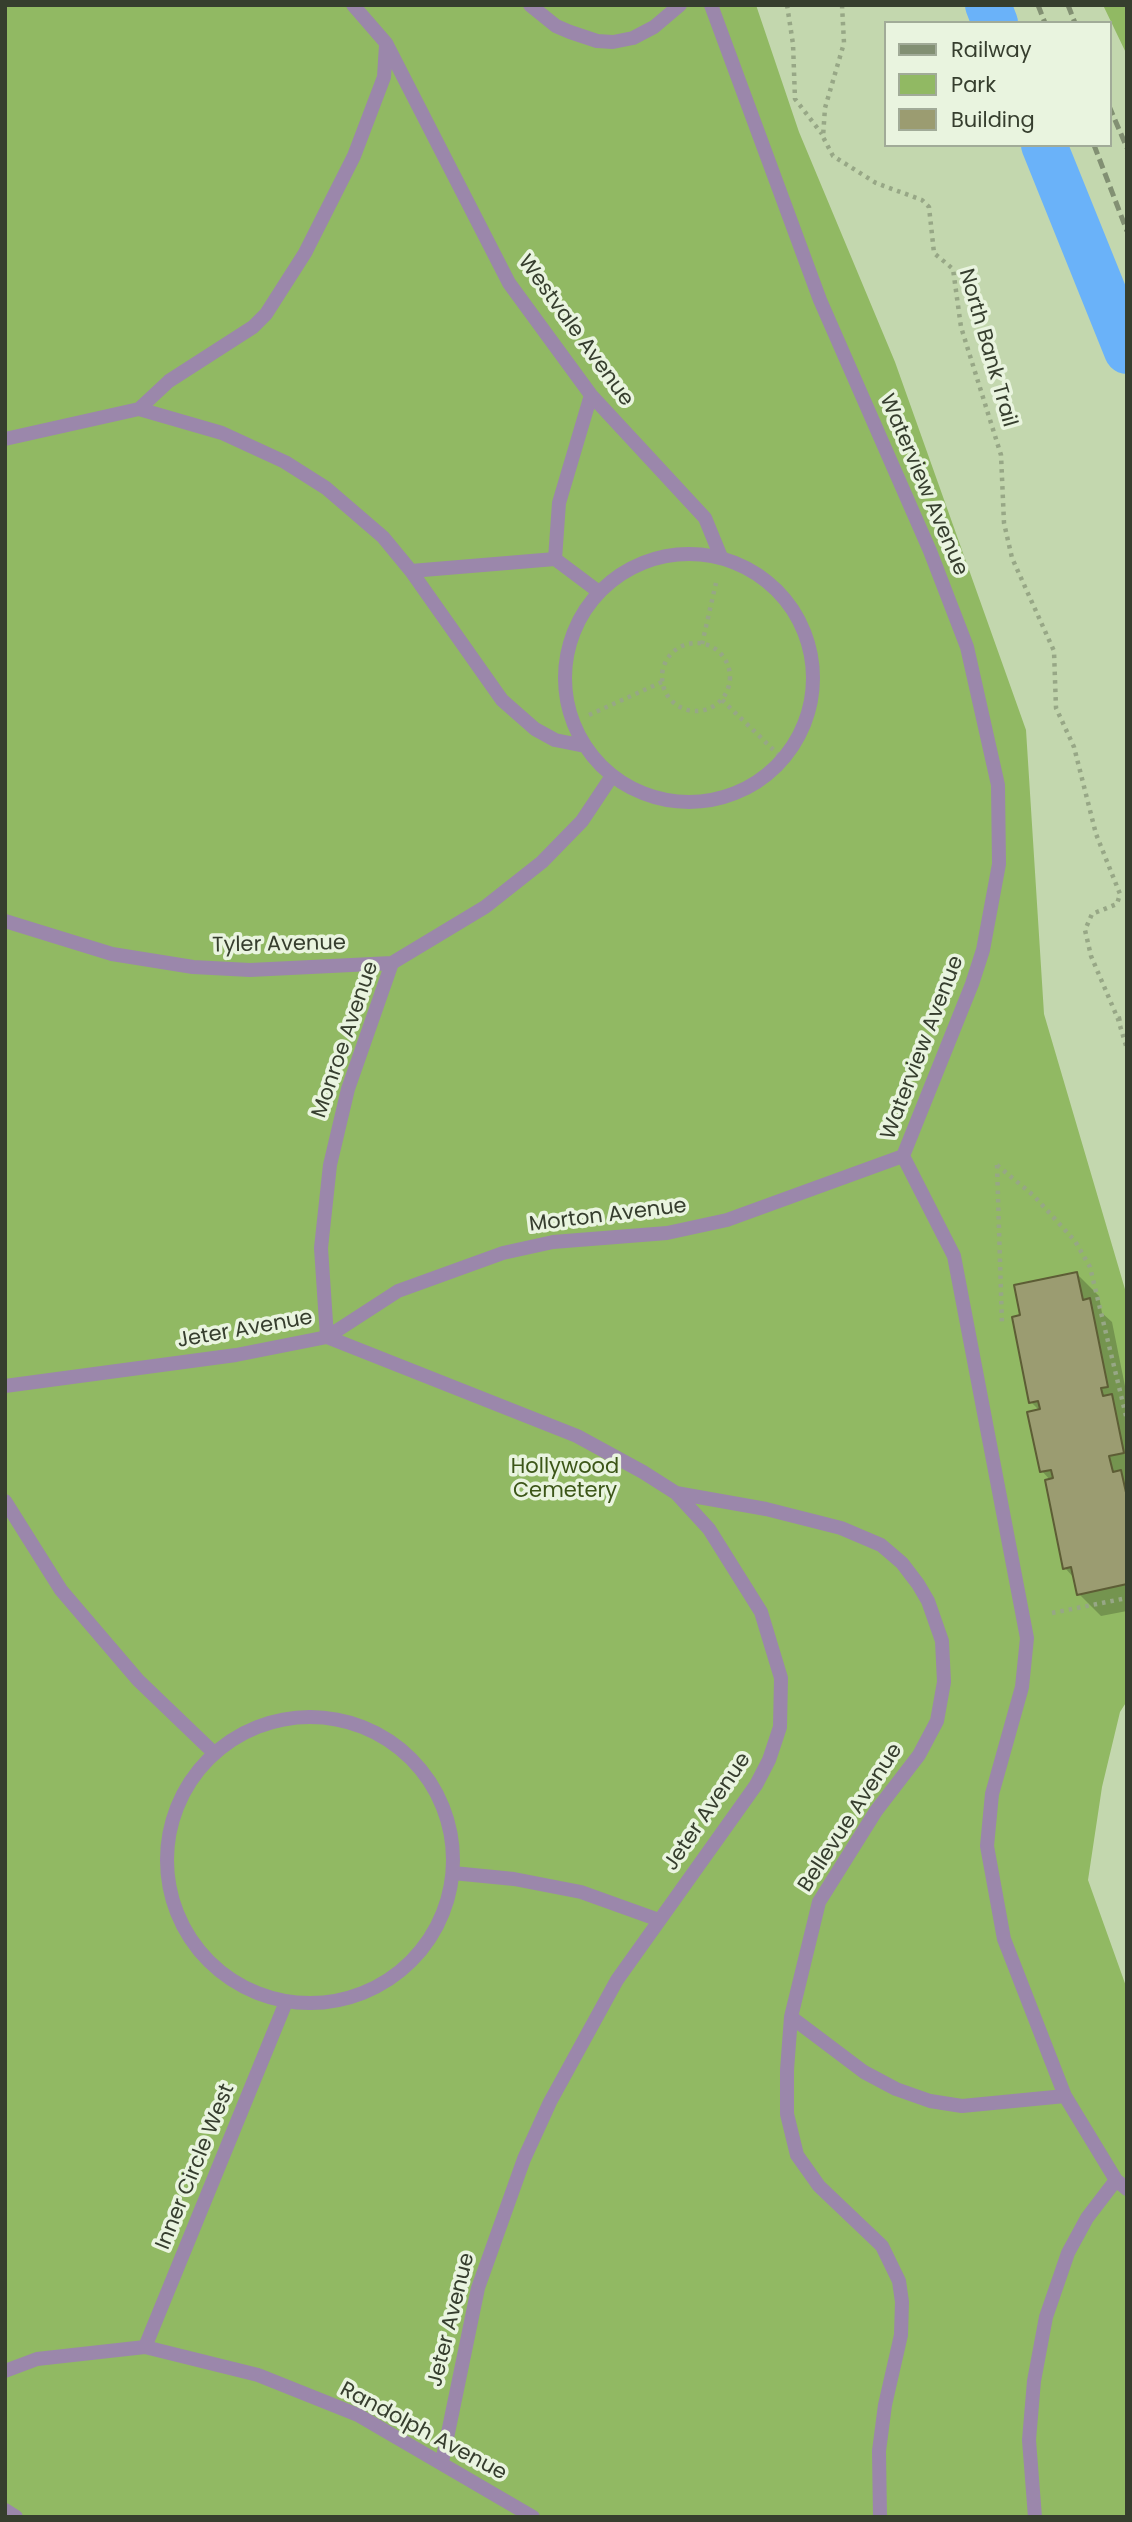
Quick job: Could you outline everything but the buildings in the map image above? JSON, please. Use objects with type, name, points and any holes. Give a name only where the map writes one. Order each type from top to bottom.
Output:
[{"type":"lane","name":"Westvale Avenue","points":[[353,5],[386,43],[509,283],[591,395],[705,518],[721,557]]},
{"type":"lane","points":[[530,5],[555,26],[570,33],[597,41],[613,42],[633,38],[654,27],[680,5]]},
{"type":"lane","name":"Waterview Avenue","points":[[711,5],[820,300],[930,551],[967,647],[998,785],[999,864],[983,950],[903,1156],[954,1256],[1027,1638],[1022,1687],[992,1794],[987,1846],[1008,1950],[1065,2096],[1121,2184]]},
{"type":"lane","points":[[139,409],[169,381],[253,327],[267,314],[305,253],[354,156],[384,77],[386,43]]},
{"type":"lane","points":[[555,559],[559,503],[591,395]]},
{"type":"lane","points":[[5,439],[139,409],[222,433],[285,463],[351,507],[383,537],[411,571],[502,700],[535,729],[555,740],[586,746]]},
{"type":"lane","points":[[688,553],[721,557],[748,568],[771,584],[790,604],[809,647],[813,684],[808,712],[797,738],[783,759],[758,781],[730,795],[700,802],[668,801],[638,791],[612,776],[586,746],[573,722],[565,677],[568,653],[585,610],[599,592],[625,571],[656,558],[688,553]]},
{"type":"lane","points":[[411,571],[555,559],[599,592]]},
{"type":"lane","name":"Monroe Avenue","points":[[327,1337],[321,1248],[330,1165],[348,1089],[392,962],[485,908],[532,870],[582,821],[612,776]]},
{"type":"lane","name":"Tyler Avenue","points":[[5,921],[112,954],[193,967],[250,970],[392,962]]},
{"type":"lane","name":"Morton Avenue","points":[[327,1337],[398,1291],[503,1253],[553,1242],[667,1233],[727,1220],[903,1156]]},
{"type":"lane","name":"Jeter Avenue","points":[[5,1386],[236,1355],[327,1337],[577,1436],[676,1493],[724,1549],[761,1612],[781,1678],[782,1711],[773,1749],[756,1785],[659,1920],[598,2011],[524,2159],[478,2287],[442,2462]]},
{"type":"lane","name":"Bellevue Avenue","points":[[676,1493],[778,1512],[841,1528],[881,1545],[918,1584],[932,1610],[942,1641],[944,1682],[937,1721],[919,1755],[876,1811],[825,1888],[813,1918],[791,2017],[787,2114],[797,2155],[819,2186],[883,2246],[899,2281],[902,2302],[901,2334],[885,2405],[879,2451],[880,2517]]},
{"type":"lane","points":[[5,1502],[20,1529],[69,1600],[138,1680],[214,1752]]},
{"type":"lane","points":[[302,1717],[342,1720],[380,1735],[413,1760],[437,1793],[451,1832],[453,1872],[449,1894],[433,1934],[406,1967],[370,1991],[350,1998],[330,2003],[286,2002],[246,1989],[212,1966],[186,1933],[170,1894],[167,1852],[176,1810],[196,1774],[214,1752],[262,1725],[302,1717]]},
{"type":"lane","points":[[453,1872],[570,1890],[659,1920]]},
{"type":"lane","name":"Inner Circle West","points":[[145,2347],[286,2002]]},
{"type":"lane","points":[[791,2017],[864,2072],[896,2089],[930,2101],[962,2106],[1065,2096]]},
{"type":"lane","points":[[1035,2517],[1029,2440],[1034,2381],[1046,2317],[1068,2253],[1087,2218],[1121,2184]]},
{"type":"lane","name":"Randolph Avenue","points":[[5,2371],[37,2359],[145,2347],[258,2375],[358,2415],[533,2517]]},
{"type":"lane","points":[[5,2510],[16,2517]]},
{"type":"path","name":"North Bank Trail","points":[[787,5],[793,44],[795,99],[823,136],[833,156],[876,183],[922,200],[929,208],[934,253],[953,269],[961,327],[1001,455],[1004,523],[1012,558],[1054,651],[1056,708],[1074,747],[1096,834],[1121,894],[1116,904],[1098,910],[1087,922],[1085,930],[1091,956],[1118,1019],[1127,1049]]},
{"type":"path","points":[[823,136],[825,108],[844,43],[842,5]]},
{"type":"path","points":[[702,643],[721,557]]},
{"type":"path","points":[[702,643],[720,653],[730,671],[730,681],[722,700],[713,708],[692,712],[672,702],[662,682],[665,661],[681,646],[702,643]]},
{"type":"path","points":[[573,722],[662,682]]},
{"type":"path","points":[[722,700],[783,759]]},
{"type":"path","points":[[1118,1019],[1127,1017]]},
{"type":"path","points":[[1002,1325],[997,1166],[1042,1205],[1075,1241],[1090,1267],[1127,1420]]},
{"type":"path","points":[[1023,1618],[1127,1598]]},
{"type":"green space","name":"Hollywood Cemetery","points":[[5,5],[756,5],[799,132],[895,362],[1026,730],[1044,1014],[1127,1296],[1127,1701],[1120,1712],[1102,1787],[1088,1880],[1127,1989],[1127,2517],[5,2517]]},
{"type":"green space","points":[[1103,5],[1127,5],[1127,55],[1111,21]]},
{"type":"waterway","points":[[988,5],[994,21]]},
{"type":"waterway","points":[[1045,147],[1127,351]]},
{"type":"railway","points":[[1038,5],[1044,21]]},
{"type":"railway","points":[[1068,5],[1074,21]]},
{"type":"railway","points":[[1111,111],[1127,148]]},
{"type":"railway","points":[[1095,147],[1127,231]]}]
